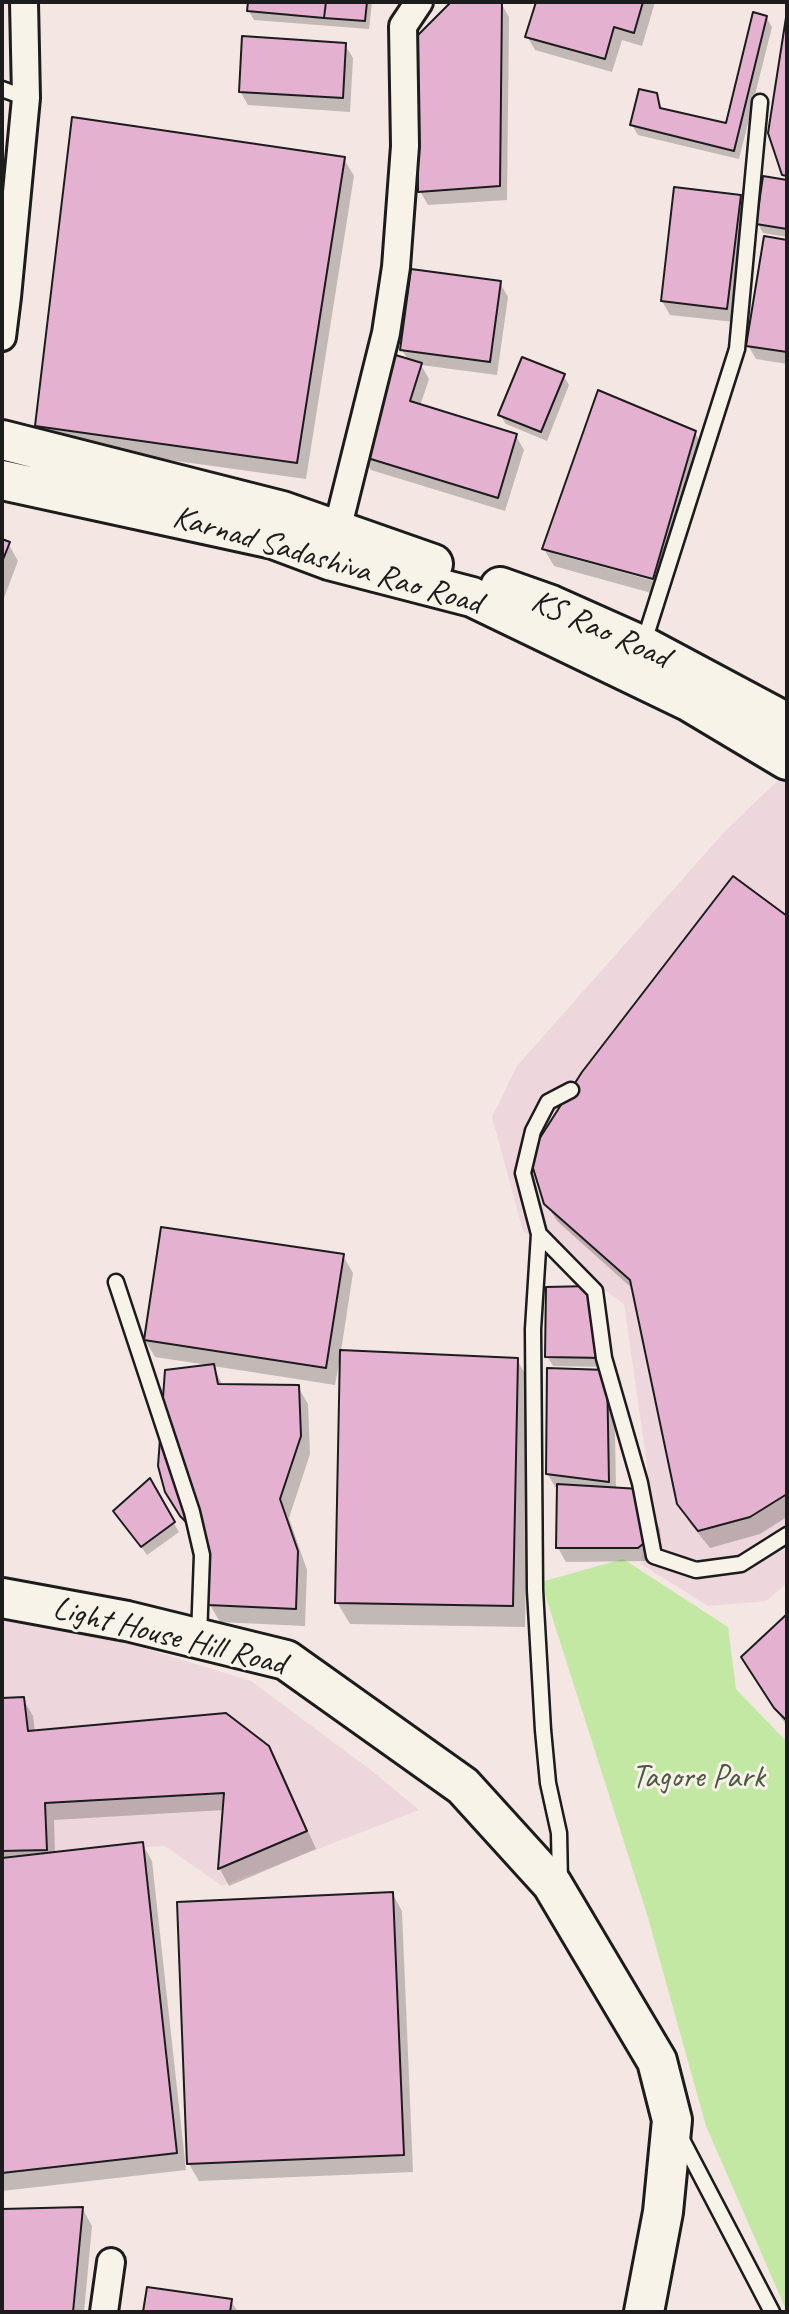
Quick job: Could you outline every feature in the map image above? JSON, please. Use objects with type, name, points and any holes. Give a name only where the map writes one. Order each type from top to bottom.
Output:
[{"type":"main road","name":"KS Rao Road","points":[[2,440],[282,511],[551,605],[643,646],[787,723]]},
{"type":"main road","name":"Karnad Sadashiva Rao Road","points":[[2,480],[273,539],[328,560],[472,597],[690,702],[787,760]]},
{"type":"main road","name":"Light House Hill Road","points":[[2,1598],[127,1621],[286,1660],[463,1786],[552,1884],[657,2061],[672,2120],[663,2212],[644,2312]]},
{"type":"street","points":[[2,337],[8,297],[14,93],[24,2]]},
{"type":"street","points":[[337,530],[371,399],[388,320],[396,267],[405,146],[403,26],[419,2]]},
{"type":"street","points":[[104,2312],[111,2262]]},
{"type":"lane","points":[[643,646],[737,349],[760,102]]},
{"type":"lane","points":[[561,1898],[559,1833],[548,1783],[535,1590],[533,1329],[539,1234],[523,1173],[533,1131],[548,1102],[570,1090]]},
{"type":"lane","points":[[539,1234],[595,1291],[604,1358],[640,1483],[653,1556],[696,1570],[741,1564],[787,1535]]},
{"type":"lane","points":[[116,1282],[192,1512],[202,1555],[199,1639]]},
{"type":"lane","points":[[672,2120],[772,2312]]},
{"type":"shaded area","points":[[787,772],[787,1583],[766,1601],[708,1606],[641,1564],[647,1465],[624,1304],[523,1231],[492,1117],[517,1066],[726,830]]},
{"type":"shaded area","points":[[2,1605],[251,1681],[372,1771],[419,1810],[222,1886],[165,1846],[2,1856]]},
{"type":"green space","name":"Tagore Park","points":[[623,1559],[728,1627],[736,1689],[787,1742],[787,2312],[706,2126],[647,1914],[541,1582]]},
{"type":"building","points":[[248,2],[326,2],[324,18],[247,11]]},
{"type":"building","points":[[326,2],[367,2],[365,21],[324,18]]},
{"type":"building","points":[[451,2],[502,2],[500,186],[418,192],[417,36]]},
{"type":"building","points":[[536,2],[643,2],[634,33],[614,27],[605,59],[525,37]]},
{"type":"building","points":[[787,11],[787,176],[782,175],[768,133]]},
{"type":"building","points":[[753,12],[767,16],[734,151],[630,125],[639,89],[657,93],[660,108],[726,123]]},
{"type":"building","points":[[242,36],[346,43],[343,98],[239,92]]},
{"type":"building","points":[[72,117],[345,157],[297,463],[35,426]]},
{"type":"building","points":[[763,176],[787,180],[787,229],[756,224]]},
{"type":"building","points":[[674,187],[741,195],[727,309],[661,301]]},
{"type":"building","points":[[764,236],[787,240],[787,352],[746,346]]},
{"type":"building","points":[[411,269],[501,281],[490,362],[400,350]]},
{"type":"building","points":[[392,354],[422,363],[410,401],[517,434],[498,498],[361,456]]},
{"type":"building","points":[[522,357],[565,374],[541,432],[498,415]]},
{"type":"building","points":[[598,390],[696,431],[653,579],[542,549]]},
{"type":"building","points":[[2,539],[10,542],[2,562]]},
{"type":"building","points":[[733,876],[787,916],[787,1494],[750,1517],[698,1531],[677,1504],[630,1280],[544,1204],[529,1155],[582,1072]]},
{"type":"building","points":[[161,1227],[344,1254],[326,1368],[144,1340]]},
{"type":"building","points":[[591,1286],[604,1358],[545,1357],[546,1287]]},
{"type":"building","points":[[340,1350],[518,1358],[513,1606],[335,1603]]},
{"type":"building","points":[[214,1364],[218,1384],[299,1385],[301,1436],[280,1499],[298,1551],[296,1609],[208,1605],[207,1543],[180,1516],[165,1492],[158,1466],[165,1370]]},
{"type":"building","points":[[547,1368],[607,1370],[609,1482],[546,1474]]},
{"type":"building","points":[[150,1478],[175,1522],[141,1547],[113,1511]]},
{"type":"building","points":[[557,1484],[640,1489],[654,1535],[638,1548],[556,1548]]},
{"type":"building","points":[[787,1614],[787,1721],[774,1708],[741,1657]]},
{"type":"building","points":[[24,1697],[28,1731],[226,1713],[269,1746],[307,1831],[218,1869],[224,1793],[45,1803],[47,1850],[2,1851],[2,1698]]},
{"type":"building","points":[[143,1842],[177,2153],[2,2173],[2,1858]]},
{"type":"building","points":[[393,1892],[404,2155],[187,2164],[177,1902]]},
{"type":"building","points":[[83,2207],[73,2312],[2,2312],[2,2209]]},
{"type":"building","points":[[147,2287],[232,2299],[230,2312],[143,2312]]}]
